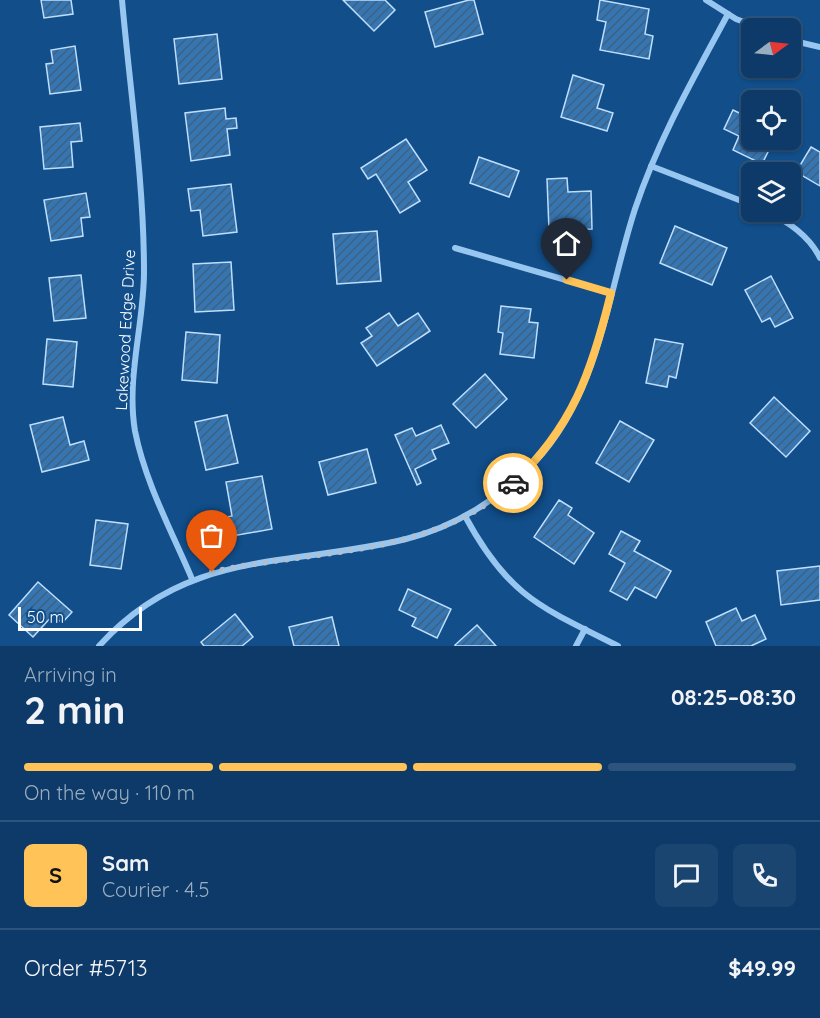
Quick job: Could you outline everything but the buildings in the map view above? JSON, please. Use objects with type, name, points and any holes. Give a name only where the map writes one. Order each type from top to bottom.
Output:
[{"type":"street","name":"Lakewood Edge Drive","points":[[122,0],[144,232],[144,276],[133,388],[134,417],[143,459],[192,579]]},
{"type":"street","points":[[706,0],[741,20]]},
{"type":"street","points":[[99,646],[137,610],[165,592],[192,579],[249,564],[408,539],[465,516],[507,487],[535,462],[555,437],[575,405],[590,371],[635,209],[651,166],[686,92],[728,14]]},
{"type":"street","points":[[801,43],[820,47]]},
{"type":"street","points":[[651,166],[741,202]]},
{"type":"street","points":[[785,222],[808,240],[820,258]]},
{"type":"street","points":[[455,248],[611,293]]},
{"type":"street","points":[[465,516],[498,570],[519,591],[538,605],[618,646]]},
{"type":"street","points":[[576,646],[585,629]]},
{"type":"way so far","points":[[212,572],[408,539],[465,516],[493,499],[513,483]]},
{"type":"route","points":[[513,483],[535,462],[555,437],[575,405],[590,371],[601,333],[611,293],[567,280]]}]
